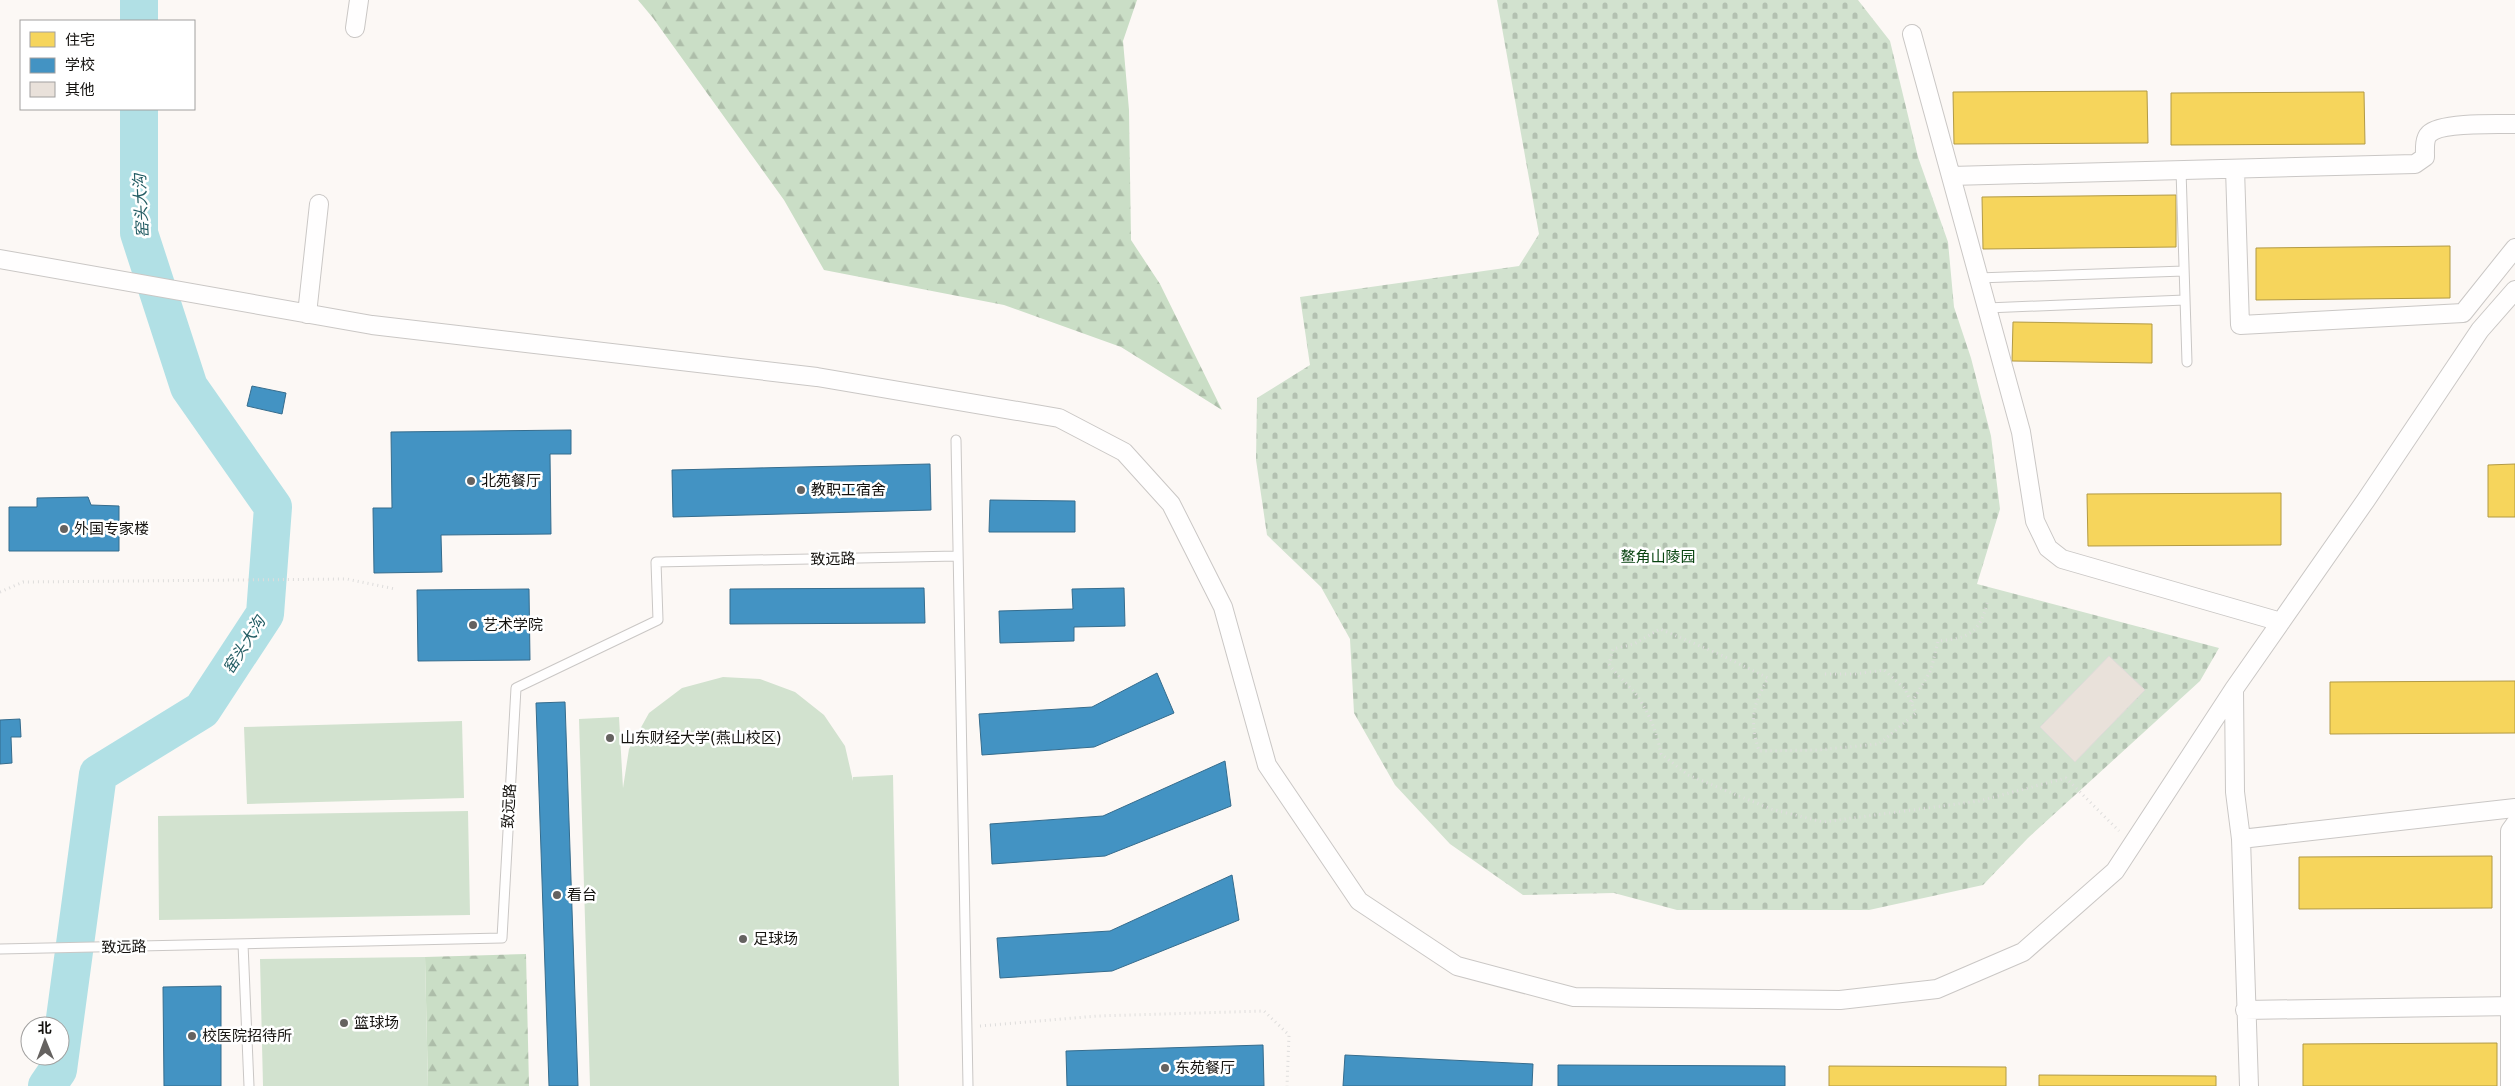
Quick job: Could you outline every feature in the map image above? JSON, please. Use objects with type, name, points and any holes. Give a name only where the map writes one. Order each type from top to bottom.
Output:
[{"type":"street","points":[[355,28],[359,0]]},
{"type":"street","points":[[1912,34],[2021,432],[2035,521],[2048,548],[2062,559],[2281,622]]},
{"type":"street","points":[[1951,176],[2415,164],[2425,156],[2426,142],[2430,134],[2441,127],[2515,124]]},
{"type":"street","points":[[2235,169],[2240,324],[2463,313],[2515,248]]},
{"type":"street","points":[[306,314],[319,204]]},
{"type":"street","points":[[0,260],[372,325],[807,376],[1059,418],[1124,452],[1171,504],[1223,608],[1267,765],[1359,901],[1457,966],[1574,997],[1840,1000],[1937,989],[2023,952],[2115,872],[2132,843],[2234,689],[2480,330],[2515,290]]},
{"type":"street","points":[[2234,689],[2235,792],[2241,839],[2245,1010],[2249,1086]]},
{"type":"street","points":[[2241,839],[2515,808]]},
{"type":"street","points":[[2510,1086],[2512,1006],[2510,832],[2515,824]]},
{"type":"street","points":[[2245,1010],[2512,1006]]},
{"type":"lane","points":[[2181,170],[2188,362]]},
{"type":"lane","points":[[1978,278],[2184,271]]},
{"type":"lane","points":[[1987,308],[2185,300]]},
{"type":"lane","points":[[956,440],[968,1086]]},
{"type":"lane","name":"致远路","points":[[0,949],[502,938],[516,688],[658,620],[656,562],[957,556]]},
{"type":"lane","points":[[244,944],[249,1086]]},
{"type":"path","points":[[0,592],[23,582],[347,579],[395,589]]},
{"type":"path","points":[[1911,702],[1932,670],[1938,642],[1962,639],[1983,622],[1987,603]]},
{"type":"path","points":[[1826,674],[1855,674],[1884,670],[1905,689],[1916,713],[1879,744],[1817,750],[1759,751],[1752,721],[1756,699],[1768,678],[1719,654],[1660,629],[1634,644],[1613,648],[1609,664],[1618,677],[1634,692],[1648,715],[1657,732],[1661,754],[1688,775],[1771,809],[1823,822],[1979,801],[2066,778],[2132,843]]},
{"type":"path","points":[[967,1027],[1097,1016],[1264,1011],[1289,1035],[1287,1086]]},
{"type":"green space","points":[[638,0],[1137,0],[1123,41],[1129,110],[1131,240],[1160,284],[1222,410],[1121,347],[1004,305],[824,270],[784,200],[653,18]]},
{"type":"green space","name":"鳌角山陵园","points":[[1497,0],[1858,0],[1890,41],[1918,157],[1948,242],[1954,307],[1971,358],[1991,436],[2000,509],[1977,584],[2219,648],[2200,681],[2028,838],[1983,885],[1869,910],[1677,910],[1614,893],[1523,895],[1450,844],[1395,785],[1354,713],[1350,639],[1321,587],[1267,535],[1256,460],[1257,398],[1310,365],[1300,297],[1519,266],[1539,234]]},
{"type":"green space","points":[[723,677],[760,679],[795,692],[824,715],[845,746],[853,781],[853,777],[893,775],[899,1086],[590,1086],[579,719],[619,717],[623,788],[629,749],[649,713],[682,688]]},
{"type":"green space","points":[[462,721],[464,798],[247,804],[244,727]]},
{"type":"green space","points":[[468,811],[470,915],[159,920],[158,816]]},
{"type":"green space","points":[[526,954],[529,1086],[428,1086],[425,957]]},
{"type":"green space","name":"篮球场","points":[[425,957],[428,1086],[263,1086],[260,959]]},
{"type":"building: 住宅","points":[[2147,91],[2148,143],[1954,144],[1953,92]]},
{"type":"building: 住宅","points":[[2364,92],[2365,144],[2171,145],[2171,93]]},
{"type":"building: 住宅","points":[[2176,195],[2176,247],[1983,249],[1982,197]]},
{"type":"building: 住宅","points":[[2450,246],[2450,298],[2256,300],[2256,248]]},
{"type":"building: 住宅","points":[[2013,322],[2152,324],[2152,363],[2012,361]]},
{"type":"building: 住宅","points":[[2515,464],[2515,517],[2488,517],[2488,465]]},
{"type":"building: 住宅","points":[[2281,493],[2281,545],[2088,546],[2087,494]]},
{"type":"building: 住宅","points":[[2515,681],[2515,733],[2330,734],[2330,682]]},
{"type":"building: 住宅","points":[[2492,856],[2492,908],[2299,909],[2299,857]]},
{"type":"building: 住宅","points":[[2497,1043],[2497,1086],[2303,1086],[2303,1044]]},
{"type":"building: 住宅","points":[[1829,1066],[2006,1067],[2006,1086],[1829,1086]]},
{"type":"building: 住宅","points":[[2039,1075],[2216,1076],[2216,1086],[2039,1086]]},
{"type":"building: 学校","points":[[252,386],[286,393],[282,414],[247,406]]},
{"type":"building: 学校","name":"北苑餐厅","points":[[571,430],[571,454],[550,454],[551,534],[441,535],[442,572],[374,573],[373,508],[392,508],[391,432]]},
{"type":"building: 学校","name":"教职工宿舍","points":[[930,464],[931,510],[673,517],[672,470]]},
{"type":"building: 学校","name":"外国专家楼","points":[[88,497],[91,505],[119,506],[119,551],[9,551],[9,507],[37,507],[37,498]]},
{"type":"building: 学校","points":[[990,500],[1075,501],[1075,532],[989,532]]},
{"type":"building: 学校","points":[[924,588],[925,623],[730,624],[730,589]]},
{"type":"building: 学校","points":[[1124,588],[1125,626],[1074,627],[1074,641],[1000,643],[999,611],[1073,609],[1072,589]]},
{"type":"building: 学校","name":"艺术学院","points":[[529,589],[530,660],[418,661],[417,590]]},
{"type":"building: 学校","points":[[1157,673],[1174,713],[1094,747],[982,755],[979,714],[1092,707]]},
{"type":"building: 学校","name":"看台","points":[[565,702],[578,1086],[549,1086],[536,703]]},
{"type":"building: 学校","points":[[20,719],[21,737],[11,737],[12,763],[0,764],[0,720]]},
{"type":"building: 学校","points":[[1225,761],[1231,806],[1105,856],[992,864],[990,824],[1103,816]]},
{"type":"building: 学校","points":[[1232,875],[1239,920],[1112,971],[1000,978],[997,938],[1110,931]]},
{"type":"building: 学校","name":"校医院招待所","points":[[221,986],[221,1086],[164,1086],[163,987]]},
{"type":"building: 学校","name":"东苑餐厅","points":[[1263,1045],[1264,1086],[1067,1086],[1066,1051]]},
{"type":"building: 学校","points":[[1345,1055],[1533,1064],[1532,1086],[1343,1086]]},
{"type":"building: 学校","points":[[1558,1065],[1785,1066],[1785,1086],[1558,1086]]},
{"type":"building: 其他","points":[[2109,656],[2145,690],[2075,762],[2040,727]]},
{"type":"waterway","name":"窑头大沟","points":[[139,0],[139,20]]},
{"type":"waterway","name":"窑头大沟","points":[[47,1086],[58,1070],[98,774],[202,710],[265,614],[273,507],[189,387],[139,233],[139,110]]},
{"type":"place","name":"北苑餐厅","points":[[471,481]]},
{"type":"place","name":"教职工宿舍","points":[[801,490]]},
{"type":"place","name":"外国专家楼","points":[[64,529]]},
{"type":"place","name":"艺术学院","points":[[473,625]]},
{"type":"place","name":"山东财经大学(燕山校区)","points":[[610,738]]},
{"type":"place","name":"看台","points":[[557,895]]},
{"type":"place","name":"足球场","points":[[743,939]]},
{"type":"place","name":"篮球场","points":[[344,1023]]},
{"type":"place","name":"校医院招待所","points":[[192,1036]]},
{"type":"place","name":"东苑餐厅","points":[[1165,1068]]}]
